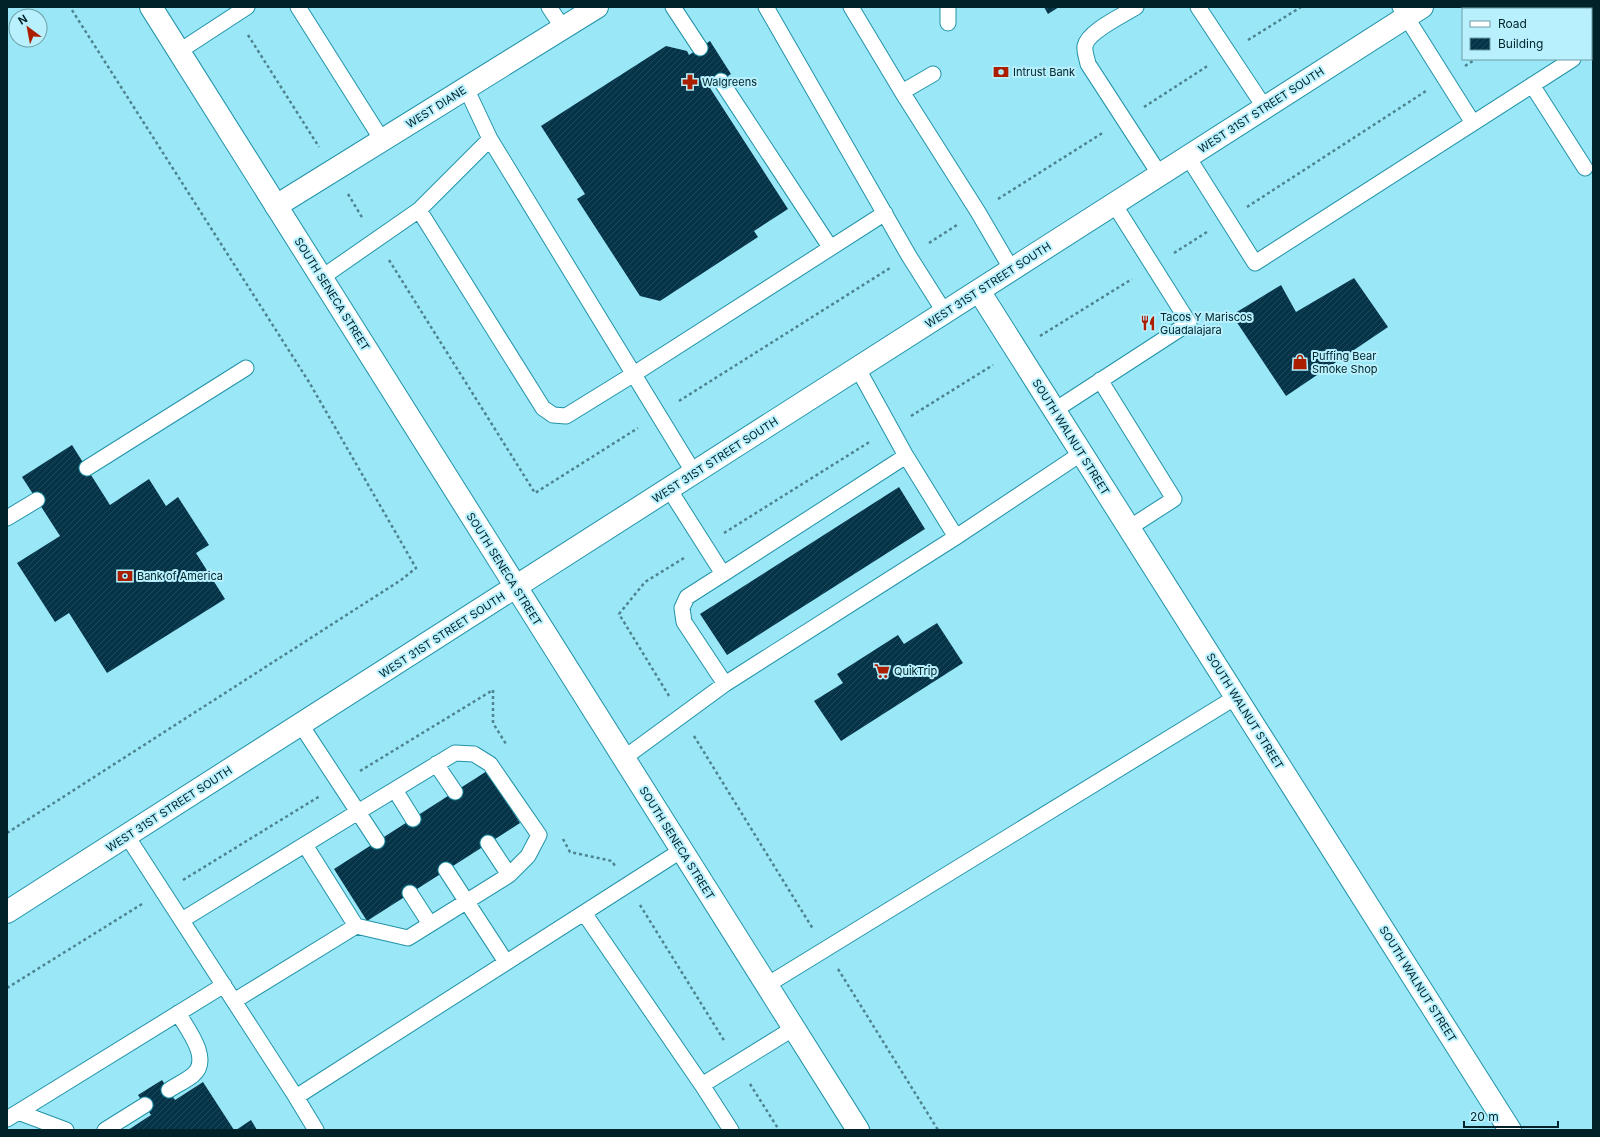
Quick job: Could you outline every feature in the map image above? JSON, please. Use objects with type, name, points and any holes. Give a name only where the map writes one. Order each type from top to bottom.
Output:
[{"type":"street","name":"SOUTH SENECA STREET","points":[[151,7],[858,1130]]},
{"type":"street","name":"WEST DIANE","points":[[276,206],[596,7]]},
{"type":"street","name":"WEST 31ST STREET SOUTH","points":[[7,912],[1265,108],[1410,10]]},
{"type":"street","name":"SOUTH WALNUT STREET","points":[[979,291],[1510,1130]]},
{"type":"lane","points":[[298,7],[382,140]]},
{"type":"lane","points":[[549,7],[563,28]]},
{"type":"lane","points":[[673,7],[700,48]]},
{"type":"lane","points":[[766,7],[909,256],[945,313]]},
{"type":"lane","points":[[850,7],[978,212],[1012,270]]},
{"type":"lane","points":[[948,7],[948,23]]},
{"type":"lane","points":[[1136,7],[1098,30],[1088,38],[1085,46],[1088,64],[1160,175]]},
{"type":"lane","points":[[1198,7],[1265,108]]},
{"type":"lane","points":[[1410,10],[1473,123]]},
{"type":"lane","points":[[178,52],[241,11]]},
{"type":"lane","points":[[1188,157],[1256,263],[1571,60]]},
{"type":"lane","points":[[902,92],[933,74]]},
{"type":"lane","points":[[721,81],[830,247]]},
{"type":"lane","points":[[1532,85],[1585,168]]},
{"type":"lane","points":[[466,88],[490,139],[694,474]]},
{"type":"lane","points":[[321,278],[419,210],[490,139]]},
{"type":"lane","points":[[1055,410],[1188,323],[1114,204]]},
{"type":"lane","points":[[419,210],[543,408],[553,415],[566,416],[885,213]]},
{"type":"lane","points":[[86,468],[246,368]]},
{"type":"lane","points":[[858,368],[906,456],[956,537]]},
{"type":"lane","points":[[1100,380],[1174,499],[1130,528]]},
{"type":"lane","points":[[624,758],[724,684],[956,537],[1082,453]]},
{"type":"lane","points":[[724,684],[684,622],[682,608],[687,597],[906,456]]},
{"type":"lane","points":[[669,489],[723,574]]},
{"type":"lane","points":[[7,518],[37,500]]},
{"type":"lane","points":[[766,985],[1236,697]]},
{"type":"lane","points":[[301,724],[377,841]]},
{"type":"lane","points":[[182,920],[456,753],[474,754],[490,764],[539,835],[528,856],[509,875],[408,938],[356,926],[234,1001]]},
{"type":"lane","points":[[436,764],[455,792]]},
{"type":"lane","points":[[395,790],[413,819]]},
{"type":"lane","points":[[128,836],[316,1130]]},
{"type":"lane","points":[[305,844],[356,926]]},
{"type":"lane","points":[[488,844],[509,875]]},
{"type":"lane","points":[[296,1097],[682,850]]},
{"type":"lane","points":[[446,870],[506,962]]},
{"type":"lane","points":[[410,893],[430,924]]},
{"type":"lane","points":[[584,913],[702,1085],[731,1130]]},
{"type":"lane","points":[[12,1116],[224,985]]},
{"type":"lane","points":[[168,1090],[194,1074],[200,1062],[200,1051],[178,1013]]},
{"type":"lane","points":[[702,1085],[794,1028]]},
{"type":"lane","points":[[105,1130],[145,1106]]},
{"type":"lane","points":[[12,1116],[66,1130]]},
{"type":"path","points":[[7,833],[394,584],[416,568],[309,382],[70,7]]},
{"type":"path","points":[[241,11],[333,170],[535,493],[1301,7]]},
{"type":"path","points":[[7,988],[493,690]]},
{"type":"building","points":[[1044,7],[1059,7],[1048,14]]},
{"type":"building","name":"Walgreens","points":[[710,41],[731,74],[710,88],[788,209],[754,231],[758,237],[660,301],[640,296],[577,199],[585,194],[541,126],[666,46],[687,51],[689,55]]},
{"type":"building","name":"Puffing Bear Smoke Shop","points":[[1354,278],[1388,327],[1286,396],[1232,315],[1281,285],[1296,312]]},
{"type":"building","points":[[72,445],[110,505],[149,479],[166,506],[178,497],[209,545],[196,553],[225,599],[107,673],[69,613],[55,622],[17,563],[60,536],[22,477]]},
{"type":"building","points":[[899,487],[925,529],[727,655],[700,614]]},
{"type":"building","points":[[937,623],[963,663],[841,741],[814,701],[843,683],[837,674],[898,635],[904,644]]},
{"type":"building","points":[[487,771],[520,823],[367,921],[334,869]]},
{"type":"building","points":[[162,1080],[175,1100],[203,1082],[234,1130],[128,1130],[151,1115],[138,1095]]},
{"type":"building","points":[[251,1120],[257,1130],[236,1130]]},
{"type":"place","name":"Intrust Bank","points":[[1001,72]]},
{"type":"place","name":"Walgreens","points":[[690,82]]},
{"type":"place","name":"Tacos Y Mariscos Guadalajara","points":[[1148,323]]},
{"type":"place","name":"Puffing Bear Smoke Shop","points":[[1300,362]]},
{"type":"place","name":"Bank of America","points":[[125,576]]},
{"type":"place","name":"QuikTrip","points":[[882,671]]}]
